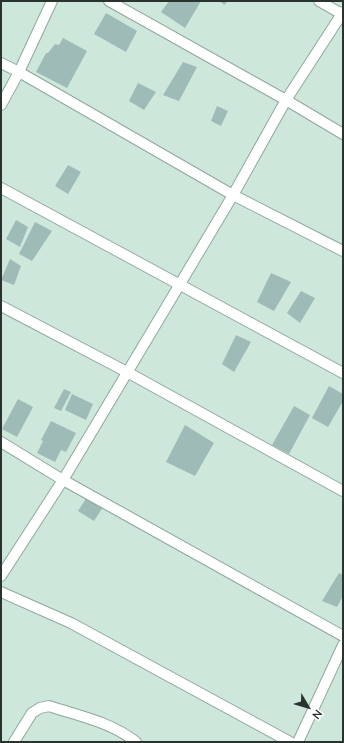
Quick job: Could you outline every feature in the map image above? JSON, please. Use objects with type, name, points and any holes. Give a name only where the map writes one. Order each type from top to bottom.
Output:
[{"type":"street","points":[[1,105],[19,72],[52,1]]},
{"type":"street","points":[[109,1],[286,100],[343,134]]},
{"type":"street","points":[[1,576],[62,480],[180,284],[233,195],[286,100],[342,13],[319,1]]},
{"type":"street","points":[[1,63],[233,195],[343,251]]},
{"type":"street","points":[[1,188],[343,373]]},
{"type":"street","points":[[1,306],[127,372],[343,491]]},
{"type":"street","points":[[1,442],[62,480],[343,636]]},
{"type":"street","points":[[1,592],[71,623],[290,742]]},
{"type":"street","points":[[298,742],[343,645]]},
{"type":"street","points":[[14,742],[32,714],[40,708],[49,706],[112,726],[136,742]]},
{"type":"building","points":[[169,1],[201,1],[185,28],[161,12]]},
{"type":"building","points":[[219,1],[227,1],[225,5]]},
{"type":"building","points":[[106,13],[137,31],[126,52],[94,34]]},
{"type":"building","points":[[63,38],[87,51],[67,88],[36,72],[46,53],[48,53],[55,44],[59,45]]},
{"type":"building","points":[[183,62],[197,67],[179,101],[163,95]]},
{"type":"building","points":[[138,83],[156,92],[144,110],[129,101]]},
{"type":"building","points":[[217,106],[228,111],[221,126],[211,121]]},
{"type":"building","points":[[68,165],[81,172],[68,194],[55,186]]},
{"type":"building","points":[[16,220],[28,227],[20,247],[6,239]]},
{"type":"building","points":[[35,222],[52,231],[32,261],[19,254]]},
{"type":"building","points":[[10,259],[21,266],[14,285],[1,280]]},
{"type":"building","points":[[271,273],[291,282],[274,311],[257,302]]},
{"type":"building","points":[[301,291],[315,298],[300,323],[287,313]]},
{"type":"building","points":[[236,335],[251,342],[234,372],[222,364]]},
{"type":"building","points":[[329,386],[343,394],[343,401],[328,427],[312,418]]},
{"type":"building","points":[[64,389],[71,392],[61,411],[54,408]]},
{"type":"building","points":[[72,394],[93,404],[86,420],[65,410]]},
{"type":"building","points":[[18,399],[33,407],[17,437],[2,429]]},
{"type":"building","points":[[294,406],[310,415],[289,454],[272,445]]},
{"type":"building","points":[[51,421],[76,433],[66,452],[61,450],[55,462],[37,453],[43,441],[41,440]]},
{"type":"building","points":[[185,425],[214,443],[195,476],[166,462]]},
{"type":"building","points":[[87,497],[103,507],[94,521],[78,511]]},
{"type":"building","points":[[339,573],[343,575],[343,596],[337,607],[322,601]]}]
